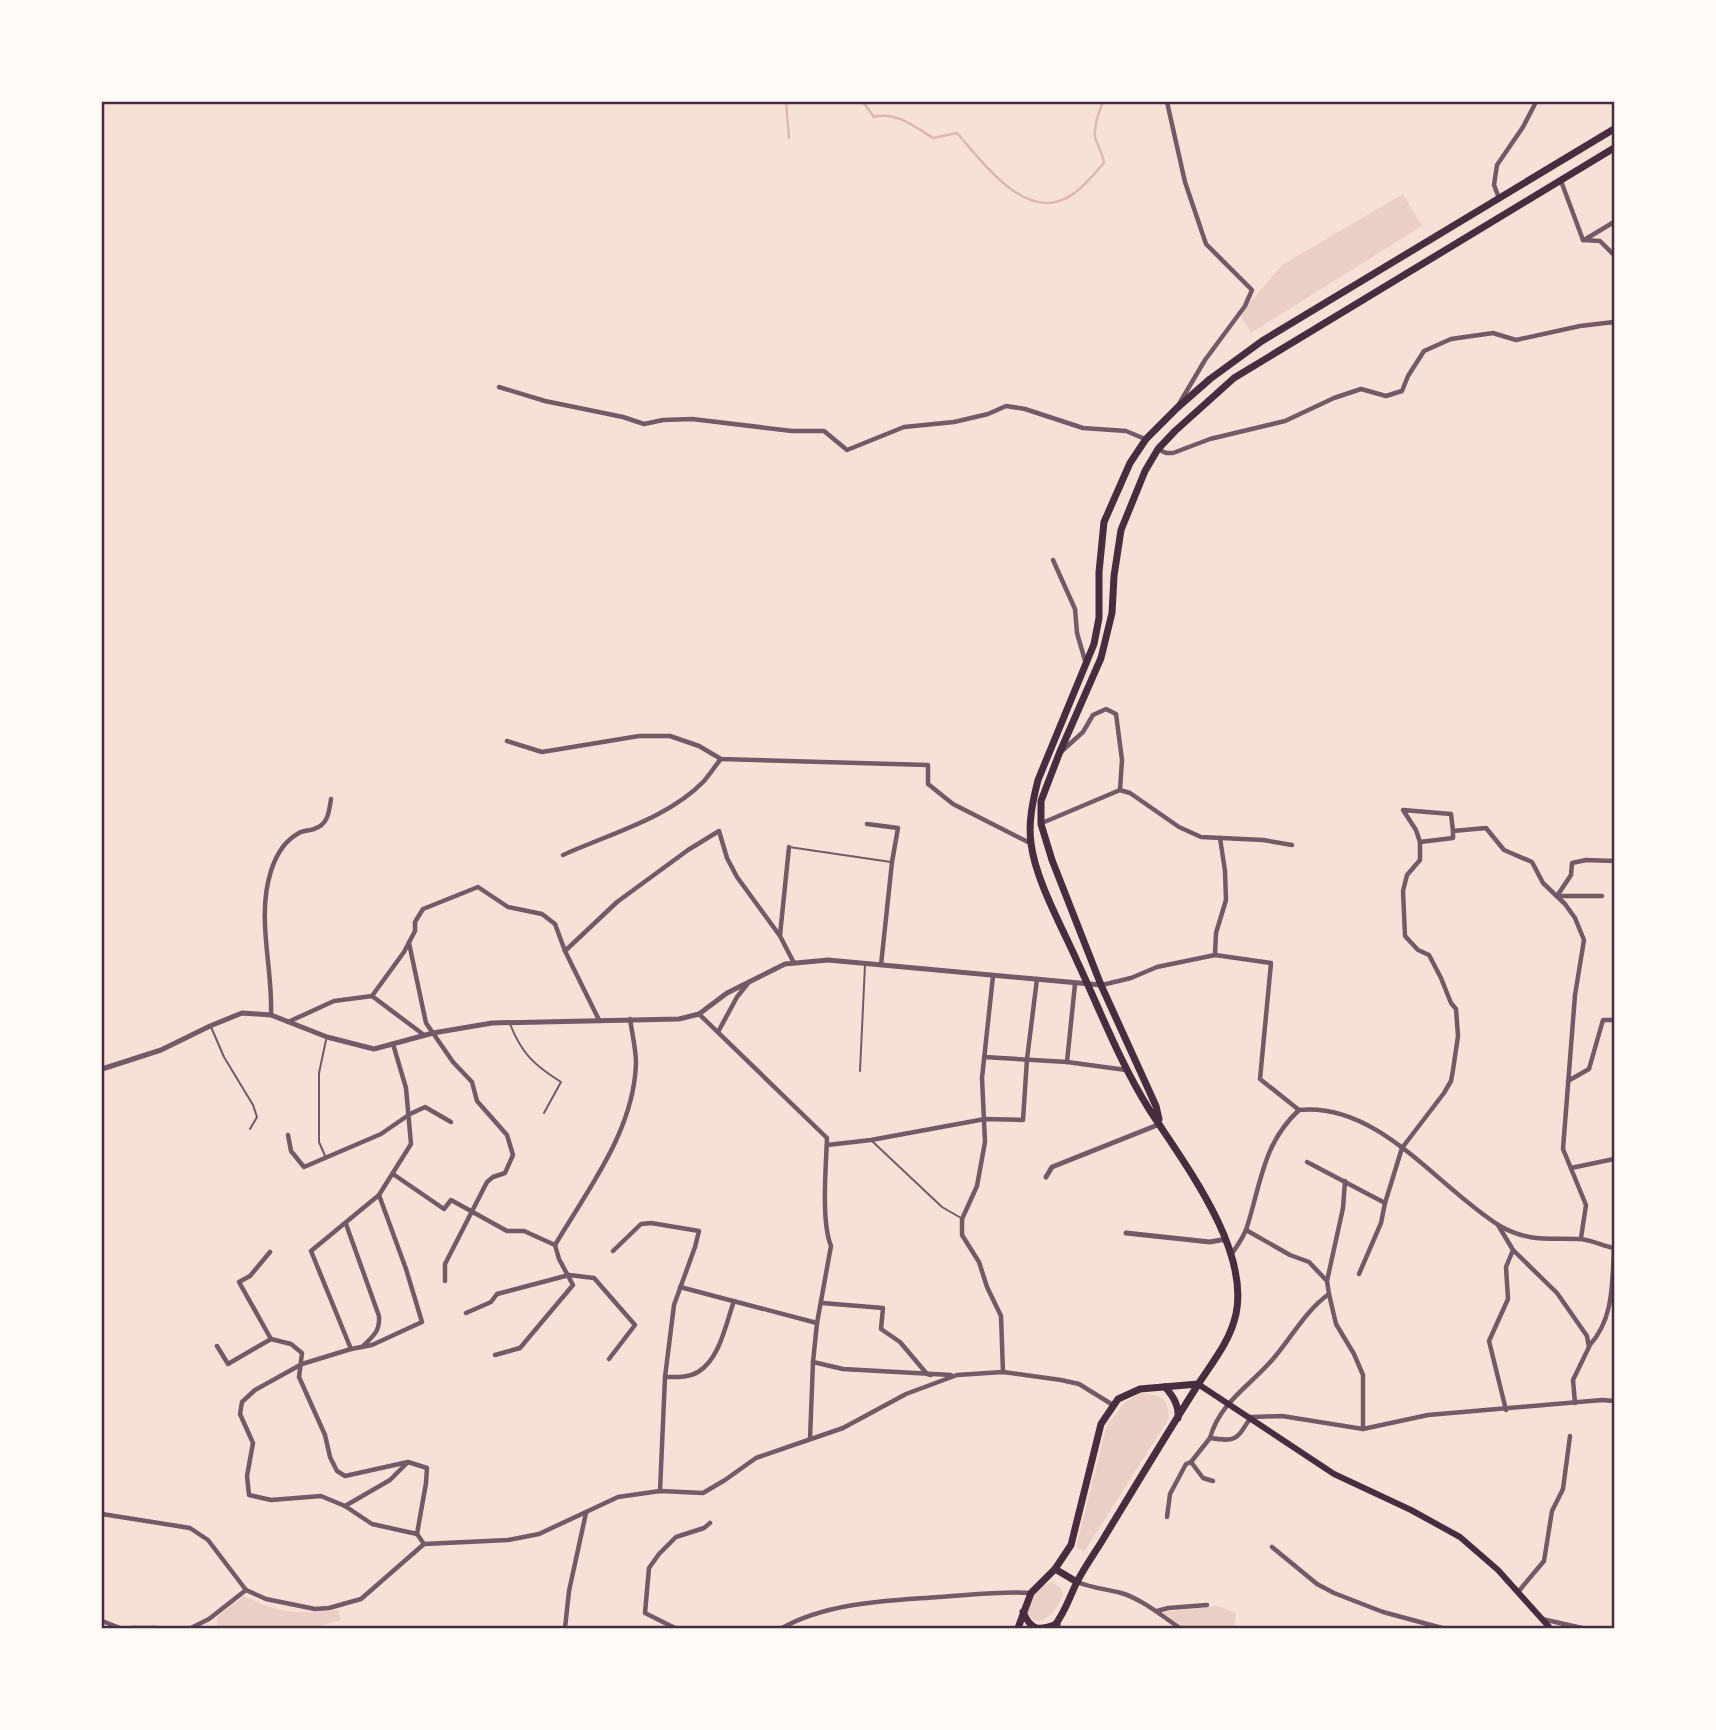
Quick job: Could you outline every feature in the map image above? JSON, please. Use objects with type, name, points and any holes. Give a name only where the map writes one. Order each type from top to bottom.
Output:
[{"type":"main road","points":[[1023,1611],[1027,1623],[1047,1628],[1055,1626],[1066,1612],[1077,1582],[1198,1384],[1227,1342],[1236,1312],[1237,1279],[1226,1239],[1193,1176],[1148,1108],[1129,1070],[1036,866],[1031,843],[1033,800],[1094,644],[1099,618],[1099,572],[1104,522],[1130,463],[1146,439],[1210,379],[1262,341],[1615,129]]},
{"type":"main road","points":[[1160,1124],[1156,1106],[1101,985],[1052,860],[1041,824],[1041,802],[1057,757],[1101,658],[1112,613],[1121,530],[1130,502],[1158,449],[1234,378],[1615,148]]},
{"type":"main road","points":[[1146,439],[1158,449]]},
{"type":"main road","points":[[1047,760],[1057,757]]},
{"type":"main road","points":[[1036,866],[1052,860]]},
{"type":"main road","points":[[1018,1629],[1031,1593],[1055,1569],[1071,1545],[1101,1424],[1118,1399],[1140,1388],[1198,1384],[1334,1474],[1411,1510],[1460,1537],[1499,1570],[1550,1629]]},
{"type":"main road","points":[[1165,1387],[1178,1406],[1178,1419]]},
{"type":"main road","points":[[1055,1569],[1077,1582]]},
{"type":"street","points":[[1167,102],[1185,182],[1206,244],[1252,290],[1245,306],[1205,360],[1177,408]]},
{"type":"street","points":[[1499,198],[1494,185],[1497,164],[1523,127],[1536,102]]},
{"type":"street","points":[[1560,180],[1583,240]]},
{"type":"street","points":[[1583,240],[1615,222]]},
{"type":"street","points":[[1583,240],[1600,241],[1615,256]]},
{"type":"street","points":[[1158,449],[1173,453],[1210,439],[1285,421],[1334,398],[1361,389],[1386,397],[1402,391],[1424,351],[1451,339],[1493,333],[1516,340],[1580,326],[1615,322]]},
{"type":"street","points":[[499,387],[545,401],[644,424],[692,419],[792,431],[824,431],[847,450],[904,427],[954,422],[988,414],[1006,406],[1025,409],[1083,428],[1126,431],[1146,439]]},
{"type":"street","points":[[1053,560],[1075,608],[1077,633],[1086,665]]},
{"type":"street","points":[[1057,757],[1083,732],[1094,715],[1106,709],[1116,714],[1122,760],[1119,790]]},
{"type":"street","points":[[507,741],[542,752],[639,736],[670,736],[699,746],[720,759],[928,765],[928,784],[953,804],[1031,843]]},
{"type":"street","points":[[563,855],[669,809],[704,781],[720,759]]},
{"type":"street","points":[[1041,824],[1119,790],[1130,793],[1179,827],[1201,837],[1263,840],[1293,845]]},
{"type":"street","points":[[271,1015],[272,986],[264,935],[271,870],[281,847],[301,831],[321,826],[329,817],[331,799]]},
{"type":"street","points":[[1359,1274],[1381,1223],[1402,1148],[1451,1080],[1458,1036],[1456,1009],[1429,955],[1418,950],[1405,936],[1403,891],[1407,876],[1420,860],[1420,842],[1403,810],[1451,814],[1453,838],[1420,842]]},
{"type":"street","points":[[867,824],[898,828],[881,965]]},
{"type":"street","points":[[1453,831],[1486,828],[1504,850],[1532,862],[1543,883],[1575,918],[1584,940],[1575,995],[1563,1149],[1586,1205],[1581,1238]]},
{"type":"street","points":[[565,951],[617,902],[688,850],[719,831],[727,858],[737,877],[780,936],[794,963]]},
{"type":"street","points":[[1214,955],[1216,933],[1226,900],[1220,838]]},
{"type":"street","points":[[780,936],[789,846]]},
{"type":"street","points":[[1557,896],[1571,875],[1572,863],[1586,860],[1615,861]]},
{"type":"street","points":[[372,996],[409,943],[415,931],[415,922],[423,909],[478,887],[508,907],[542,914],[555,924],[598,1020]]},
{"type":"street","points":[[1557,896],[1602,896]]},
{"type":"street","points":[[409,943],[426,1023],[453,1062],[472,1082],[477,1101],[507,1135],[513,1156],[505,1173],[487,1182],[453,1243],[445,1264],[445,1281]]},
{"type":"street","points":[[102,1069],[161,1050],[243,1013],[271,1015],[327,1037],[374,1049],[433,1033],[492,1023],[679,1019],[699,1014],[727,993],[785,964],[828,960],[1101,985],[1131,978],[1157,967],[1214,955],[1271,963],[1260,1079],[1299,1110]]},
{"type":"street","points":[[993,976],[982,1077],[985,1142],[976,1186],[962,1219],[962,1235],[979,1262],[1001,1316],[1003,1372]]},
{"type":"street","points":[[718,1032],[737,997],[752,979]]},
{"type":"street","points":[[827,1144],[871,1140],[985,1119],[1023,1120],[1037,979]]},
{"type":"street","points":[[1067,1062],[1075,984]]},
{"type":"street","points":[[288,1021],[334,1001],[372,996],[425,1035]]},
{"type":"street","points":[[699,1014],[827,1138],[826,1227],[831,1246],[817,1323],[810,1439]]},
{"type":"street","points":[[495,1355],[520,1348],[573,1285],[555,1245],[605,1164],[631,1100],[636,1061],[630,1019]]},
{"type":"street","points":[[1568,1082],[1589,1069],[1603,1020],[1615,1020]]},
{"type":"street","points":[[351,1349],[311,1251],[379,1195],[411,1144],[406,1088],[393,1044]]},
{"type":"street","points":[[984,1057],[1067,1062],[1129,1070]]},
{"type":"street","points":[[288,1135],[291,1151],[304,1167],[382,1134],[425,1107],[450,1122]]},
{"type":"street","points":[[1231,1256],[1246,1230],[1258,1183],[1273,1143],[1286,1122],[1299,1110],[1315,1108],[1342,1114],[1402,1148],[1498,1224],[1525,1237],[1553,1240],[1581,1238],[1614,1248],[1611,1300],[1606,1311],[1608,1318],[1589,1347],[1573,1380],[1575,1403]]},
{"type":"street","points":[[1046,1177],[1052,1167],[1160,1124]]},
{"type":"street","points":[[1571,1168],[1615,1159]]},
{"type":"street","points":[[1307,1162],[1385,1203]]},
{"type":"street","points":[[393,1174],[444,1209],[451,1200],[508,1231],[524,1231],[555,1245]]},
{"type":"street","points":[[1345,1181],[1337,1245],[1327,1281],[1336,1324],[1363,1375],[1363,1429]]},
{"type":"street","points":[[379,1195],[422,1322],[361,1348],[302,1364],[255,1390],[242,1402],[240,1414],[253,1443],[247,1476],[249,1495],[271,1500],[321,1496],[345,1506],[372,1524],[417,1534],[424,1544]]},
{"type":"street","points":[[613,1251],[641,1224],[651,1223],[698,1231],[674,1305],[665,1377],[660,1491]]},
{"type":"street","points":[[346,1224],[379,1315],[377,1333],[361,1348]]},
{"type":"street","points":[[1498,1224],[1513,1250],[1557,1293],[1587,1336],[1589,1347]]},
{"type":"street","points":[[1246,1230],[1290,1255],[1309,1262],[1327,1281]]},
{"type":"street","points":[[1126,1233],[1210,1242],[1226,1239]]},
{"type":"street","points":[[1506,1410],[1489,1341],[1508,1299],[1506,1266],[1513,1250]]},
{"type":"street","points":[[270,1252],[250,1276],[239,1282],[271,1339]]},
{"type":"street","points":[[466,1313],[491,1302],[497,1294],[569,1276],[594,1278],[635,1325],[609,1359]]},
{"type":"street","points":[[680,1287],[817,1323]]},
{"type":"street","points":[[1167,1517],[1170,1494],[1177,1476],[1210,1438],[1214,1420],[1271,1361],[1314,1304],[1329,1294]]},
{"type":"street","points":[[665,1377],[682,1377],[698,1372],[707,1363],[716,1350],[734,1301]]},
{"type":"street","points":[[822,1303],[883,1308],[881,1329],[900,1342],[927,1374],[931,1375]]},
{"type":"street","points":[[217,1346],[228,1364],[271,1339],[291,1344],[302,1353],[299,1377],[325,1435],[330,1457],[337,1471],[345,1476],[408,1462],[427,1468],[417,1534]]},
{"type":"street","points":[[813,1362],[843,1369],[931,1375],[1003,1372],[1079,1384],[1114,1406]]},
{"type":"street","points":[[102,1514],[190,1528],[208,1540],[246,1590],[266,1599],[315,1609],[349,1604],[377,1588],[424,1544],[508,1540],[539,1534],[618,1497],[660,1491],[703,1493],[756,1458],[844,1428],[906,1394],[957,1375]]},
{"type":"street","points":[[1210,1438],[1229,1441],[1238,1436],[1251,1417],[1282,1416],[1363,1429],[1428,1415],[1615,1401]]},
{"type":"street","points":[[1518,1592],[1544,1561],[1552,1511],[1563,1489],[1570,1436]]},
{"type":"street","points":[[345,1506],[390,1480],[408,1462]]},
{"type":"street","points":[[1191,1462],[1203,1478],[1213,1481]]},
{"type":"street","points":[[565,1629],[569,1591],[586,1512]]},
{"type":"street","points":[[675,1629],[645,1613],[649,1569],[676,1537],[704,1528],[710,1523]]},
{"type":"street","points":[[1272,1547],[1317,1584],[1334,1593],[1382,1612],[1442,1629]]},
{"type":"street","points":[[1077,1582],[1124,1594],[1156,1611],[1180,1629]]},
{"type":"street","points":[[191,1629],[209,1619],[246,1590]]},
{"type":"street","points":[[782,1629],[799,1619],[873,1602],[1007,1592],[1031,1593]]},
{"type":"street","points":[[1156,1611],[1207,1605]]},
{"type":"street","points":[[1541,1619],[1582,1629]]},
{"type":"street","points":[[1167,1629],[1168,1620]]},
{"type":"street","points":[[102,1621],[120,1629]]},
{"type":"street","points":[[132,1629],[156,1629]]},
{"type":"lane","points":[[789,846],[892,862]]},
{"type":"lane","points":[[860,1070],[865,964]]},
{"type":"lane","points":[[509,1023],[517,1042],[529,1059],[561,1082],[544,1113]]},
{"type":"lane","points":[[210,1026],[224,1057],[253,1105],[257,1117],[250,1129]]},
{"type":"lane","points":[[327,1037],[319,1073],[319,1142],[327,1159]]},
{"type":"lane","points":[[871,1140],[942,1207],[962,1219]]},
{"type":"shaded area","points":[[1403,194],[1422,226],[1251,333],[1241,316],[1282,265]]},
{"type":"shaded area","points":[[1140,1393],[1161,1398],[1167,1405],[1169,1418],[1084,1552],[1076,1547],[1106,1427],[1123,1404]]},
{"type":"shaded area","points":[[1051,1582],[1061,1588],[1063,1596],[1049,1616],[1036,1621],[1028,1615],[1029,1605],[1038,1591]]},
{"type":"shaded area","points":[[244,1596],[290,1611],[338,1610],[341,1620],[313,1628],[217,1628],[217,1617]]},
{"type":"shaded area","points":[[1218,1606],[1236,1613],[1234,1628],[1185,1628],[1163,1612]]},
{"type":"waterway","points":[[786,102],[789,138]]},
{"type":"waterway","points":[[863,102],[874,117],[898,118],[933,138],[957,133],[1002,182],[1029,200],[1044,203],[1059,201],[1072,195],[1104,163],[1095,132],[1103,102]]}]
